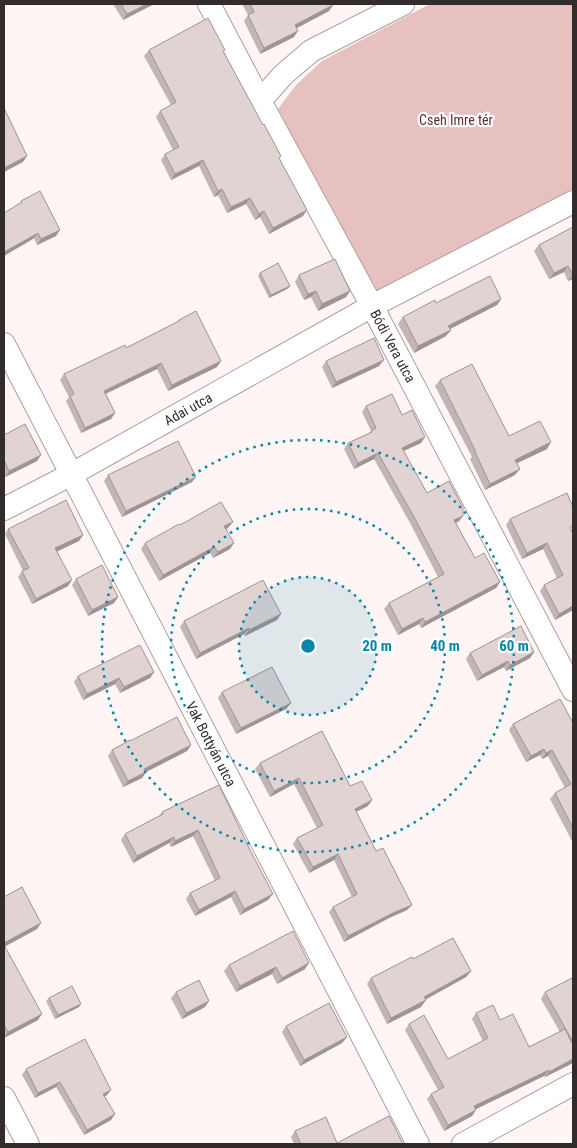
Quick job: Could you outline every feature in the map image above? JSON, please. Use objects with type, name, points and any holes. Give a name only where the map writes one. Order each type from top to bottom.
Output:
[{"type":"street","name":"Bódi Vera utca","points":[[209,4],[372,306],[573,690]]},
{"type":"street","points":[[260,101],[283,75],[311,51],[403,4]]},
{"type":"street","points":[[372,306],[573,202]]},
{"type":"street","name":"Adai utca","points":[[4,509],[72,474],[372,306]]},
{"type":"street","name":"Vak Bottyán utca","points":[[4,344],[418,1144]]},
{"type":"street","points":[[463,1144],[573,1084]]},
{"type":"street","points":[[4,1098],[28,1144]]},
{"type":"green space","name":"Cseh Imre tér","points":[[430,4],[573,4],[573,189],[374,294],[278,109],[296,85],[322,61]]},
{"type":"building","points":[[121,4],[147,4],[127,14]]},
{"type":"building","points":[[250,4],[333,5],[295,25],[298,31],[264,48],[248,15],[254,12]]},
{"type":"building","points":[[208,18],[225,50],[223,51],[281,156],[279,158],[307,210],[273,228],[264,211],[259,214],[250,198],[231,207],[222,189],[218,191],[203,160],[175,174],[165,154],[179,147],[160,111],[176,102],[149,50]]},
{"type":"building","points":[[4,108],[27,156],[4,168]]},
{"type":"building","points":[[40,191],[60,230],[41,239],[38,233],[4,252],[4,213]]},
{"type":"building","points":[[573,227],[573,275],[568,266],[554,273],[539,245]]},
{"type":"building","points":[[335,259],[350,291],[322,304],[316,291],[308,294],[299,275]]},
{"type":"building","points":[[278,263],[290,286],[271,295],[260,273]]},
{"type":"building","points":[[490,276],[501,299],[448,326],[451,330],[418,346],[403,317],[435,300],[436,303]]},
{"type":"building","points":[[196,311],[221,361],[172,385],[161,363],[104,391],[115,413],[85,428],[70,396],[74,394],[64,374],[125,345],[126,348]]},
{"type":"building","points":[[374,338],[384,360],[336,382],[326,361]]},
{"type":"building","points":[[472,364],[509,436],[540,421],[551,442],[515,460],[520,469],[490,484],[440,380]]},
{"type":"building","points":[[392,394],[402,415],[412,410],[425,437],[402,448],[427,493],[449,481],[463,508],[463,516],[454,520],[475,558],[484,553],[500,582],[425,622],[423,618],[402,629],[389,603],[444,574],[378,453],[358,463],[348,443],[372,432],[376,428],[366,406]]},
{"type":"building","points":[[25,424],[41,455],[9,471],[4,460],[4,435]]},
{"type":"building","points":[[178,441],[196,477],[126,511],[108,475]]},
{"type":"building","points":[[567,493],[573,507],[573,526],[570,527],[573,534],[573,606],[559,614],[544,585],[563,575],[547,543],[527,553],[510,519]]},
{"type":"building","points":[[66,500],[83,535],[55,548],[72,580],[36,599],[22,571],[29,568],[8,529]]},
{"type":"building","points":[[221,502],[233,522],[224,526],[234,543],[218,552],[214,547],[163,575],[145,543]]},
{"type":"building","points":[[102,565],[118,597],[92,610],[76,579]]},
{"type":"building","points":[[263,580],[281,614],[200,653],[184,621]]},
{"type":"building","points":[[521,626],[534,652],[510,665],[508,661],[482,675],[470,653]]},
{"type":"building","points":[[140,645],[154,672],[124,687],[119,678],[87,694],[78,676]]},
{"type":"building","points":[[272,667],[291,703],[241,728],[222,692]]},
{"type":"building","points":[[560,699],[573,723],[573,828],[555,793],[571,784],[552,750],[546,753],[544,749],[531,756],[513,724]]},
{"type":"building","points":[[177,717],[191,745],[144,769],[146,772],[128,781],[112,750]]},
{"type":"building","points":[[322,731],[350,786],[362,781],[372,800],[355,809],[376,851],[383,848],[412,905],[348,936],[333,907],[357,894],[338,854],[313,867],[297,838],[323,825],[299,778],[274,791],[260,763]]},
{"type":"building","points":[[219,785],[273,894],[244,909],[235,891],[199,910],[190,893],[220,878],[198,830],[175,841],[174,837],[137,856],[125,834],[163,814],[162,812]]},
{"type":"building","points":[[22,887],[41,923],[4,943],[4,897]]},
{"type":"building","points":[[293,931],[309,963],[282,978],[276,967],[240,986],[229,965]]},
{"type":"building","points":[[453,938],[471,971],[424,997],[426,1000],[391,1018],[371,978]]},
{"type":"building","points":[[4,945],[42,1014],[8,1032],[4,1025]]},
{"type":"building","points":[[572,978],[573,980],[573,1042],[545,992]]},
{"type":"building","points":[[199,980],[209,1001],[186,1013],[176,992]]},
{"type":"building","points":[[72,986],[81,1004],[58,1015],[49,998]]},
{"type":"building","points":[[329,1003],[347,1037],[304,1060],[286,1026]]},
{"type":"building","points":[[493,1005],[500,1020],[513,1014],[529,1047],[565,1029],[573,1045],[573,1059],[474,1106],[476,1110],[448,1125],[431,1094],[444,1087],[409,1024],[424,1015],[448,1059],[488,1038],[476,1013]]},
{"type":"building","points":[[85,1039],[111,1090],[103,1094],[115,1114],[87,1130],[60,1082],[38,1093],[26,1069]]},
{"type":"building","points":[[389,1116],[403,1144],[301,1144],[295,1131],[326,1117],[337,1143]]}]
